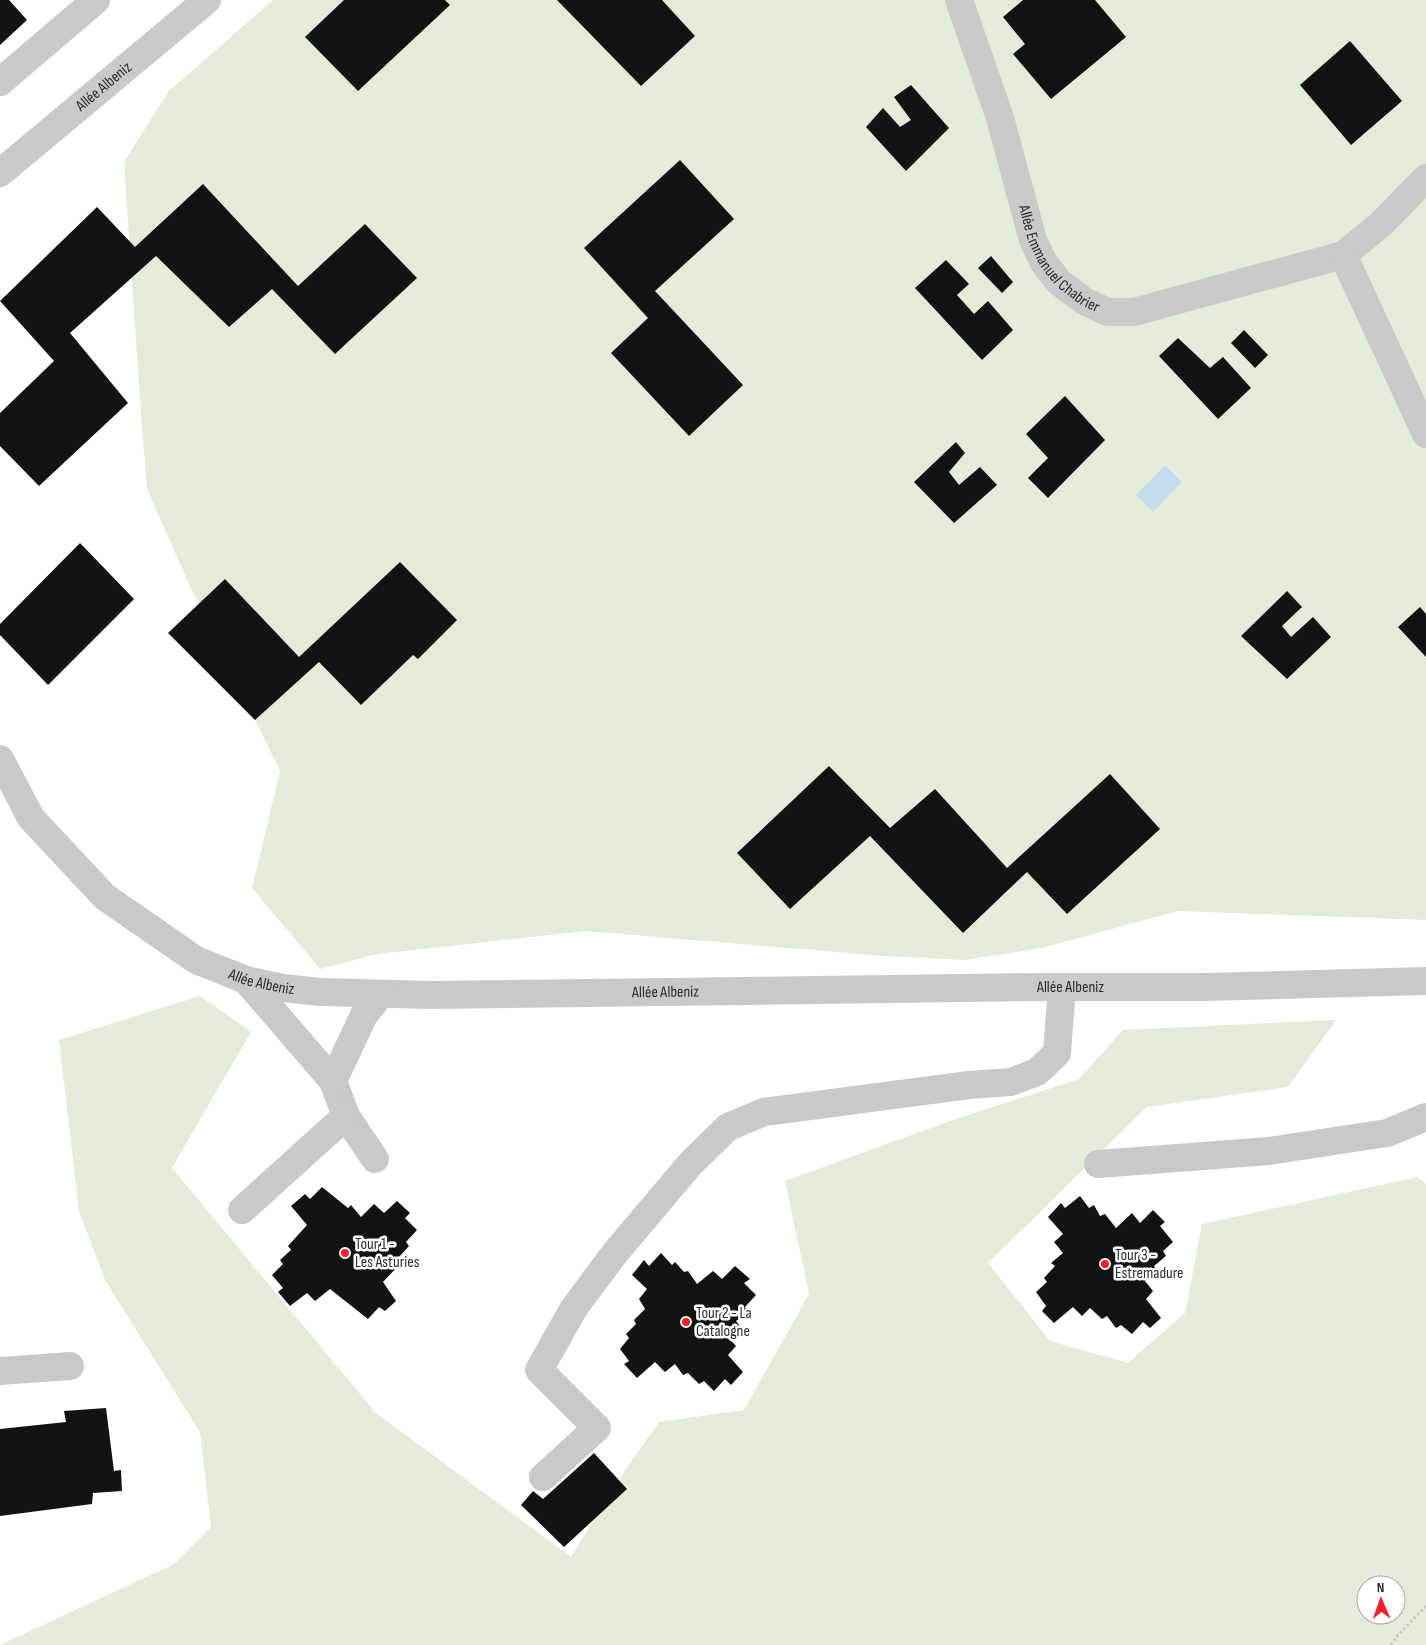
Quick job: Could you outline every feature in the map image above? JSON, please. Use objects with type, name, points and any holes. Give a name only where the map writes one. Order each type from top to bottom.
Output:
[{"type":"street","name":"Allée Albeniz","points":[[0,173],[207,0]]},
{"type":"street","name":"Allée Emmanuel Chabrier","points":[[959,0],[1000,118],[1033,240],[1044,263],[1059,282],[1084,301],[1108,312],[1134,312],[1343,255],[1380,224],[1426,178]]},
{"type":"street","points":[[0,82],[83,4]]},
{"type":"street","points":[[1343,255],[1426,434]]},
{"type":"street","name":"Allée Albeniz","points":[[0,759],[31,818],[105,897],[196,960],[246,980],[283,988],[320,992],[431,995],[1205,987],[1426,981]]},
{"type":"street","points":[[246,980],[333,1082],[346,1116],[376,1159]]},
{"type":"street","points":[[543,1477],[597,1428],[539,1370],[574,1308],[615,1253],[691,1163],[728,1127],[764,1112],[969,1085],[1011,1082],[1037,1072],[1057,1052],[1062,987]]},
{"type":"street","points":[[333,1082],[364,1016],[381,994]]},
{"type":"street","points":[[242,1210],[346,1116]]},
{"type":"street","points":[[1098,1164],[1269,1151],[1387,1133],[1426,1117]]},
{"type":"street","points":[[0,1371],[70,1366]]},
{"type":"path","points":[[1391,1645],[1426,1606]]},
{"type":"green space","points":[[273,0],[1426,0],[1426,920],[1178,911],[1042,948],[964,960],[884,956],[586,931],[377,954],[320,969],[252,888],[280,771],[189,584],[147,489],[124,162],[168,92]]},
{"type":"green space","points":[[200,996],[251,1032],[172,1168],[376,1413],[571,1557],[628,1466],[659,1422],[744,1410],[809,1294],[785,1181],[953,1120],[1079,1079],[1123,1030],[1336,1020],[1288,1087],[1147,1107],[988,1263],[1050,1341],[1128,1363],[1185,1313],[1202,1224],[1417,1177],[1426,1184],[1426,1645],[0,1645],[174,1564],[211,1527],[200,1432],[105,1280],[79,1211],[59,1040]]},
{"type":"water","points":[[1165,465],[1182,482],[1153,512],[1136,495]]},
{"type":"building","points":[[0,0],[9,0],[27,20],[0,45]]},
{"type":"building","points":[[344,0],[445,0],[450,5],[358,91],[305,37]]},
{"type":"building","points":[[557,0],[662,0],[695,36],[641,86]]},
{"type":"building","points":[[1023,0],[1095,0],[1126,37],[1051,99],[1013,54],[1025,44],[1003,17]]},
{"type":"building","points":[[1350,41],[1402,101],[1351,145],[1300,85]]},
{"type":"building","points":[[911,85],[949,128],[906,171],[866,127],[883,108],[900,127],[911,120],[894,97]]},
{"type":"building","points":[[680,160],[734,219],[655,291],[743,385],[689,436],[611,353],[648,318],[584,248]]},
{"type":"building","points":[[203,184],[298,286],[365,224],[417,278],[335,354],[272,289],[229,327],[156,256],[70,333],[128,403],[39,486],[0,446],[0,413],[54,361],[0,301],[97,207],[135,247]]},
{"type":"building","points":[[991,256],[1013,282],[1002,293],[978,268]]},
{"type":"building","points":[[946,260],[969,284],[957,295],[974,314],[988,301],[1013,330],[982,360],[915,288]]},
{"type":"building","points":[[1244,330],[1268,355],[1255,368],[1231,343]]},
{"type":"building","points":[[1178,338],[1210,368],[1223,357],[1251,388],[1218,419],[1159,356]]},
{"type":"building","points":[[1065,396],[1105,440],[1048,498],[1028,478],[1048,458],[1026,434]]},
{"type":"building","points":[[956,442],[965,453],[949,472],[959,485],[980,467],[997,485],[954,523],[914,482]]},
{"type":"building","points":[[80,543],[134,599],[48,685],[0,635],[0,624]]},
{"type":"building","points":[[400,562],[457,620],[418,659],[413,655],[361,705],[319,662],[255,720],[168,633],[225,579],[299,657]]},
{"type":"building","points":[[1287,591],[1302,607],[1282,626],[1291,637],[1313,617],[1331,637],[1287,679],[1241,636]]},
{"type":"building","points":[[1420,607],[1426,614],[1426,657],[1398,627]]},
{"type":"building","points":[[829,766],[890,828],[935,789],[1007,868],[1110,774],[1160,829],[1067,914],[1027,872],[963,933],[870,836],[790,909],[737,853]]},
{"type":"building","name":"Tour 1 - Les Asturies","points":[[322,1187],[348,1208],[351,1205],[361,1217],[374,1204],[384,1213],[397,1201],[410,1213],[405,1218],[417,1230],[406,1242],[409,1246],[399,1257],[401,1263],[383,1282],[396,1301],[385,1311],[379,1307],[368,1319],[330,1289],[315,1301],[307,1293],[290,1306],[278,1292],[283,1288],[272,1275],[283,1264],[280,1260],[291,1250],[288,1246],[307,1225],[291,1206],[305,1194],[310,1199]]},
{"type":"building","name":"Tour 3 - Estremadure","points":[[1080,1196],[1089,1208],[1094,1205],[1100,1216],[1105,1214],[1116,1228],[1132,1213],[1140,1223],[1153,1210],[1165,1222],[1160,1226],[1173,1242],[1163,1251],[1166,1256],[1154,1266],[1157,1270],[1145,1281],[1153,1291],[1146,1299],[1161,1318],[1150,1328],[1143,1322],[1132,1334],[1121,1325],[1116,1328],[1107,1316],[1102,1319],[1090,1308],[1082,1316],[1073,1307],[1054,1323],[1042,1311],[1046,1306],[1036,1292],[1047,1282],[1044,1278],[1055,1266],[1051,1263],[1063,1253],[1054,1242],[1063,1234],[1048,1217],[1061,1203],[1065,1208]]},
{"type":"building","name":"Tour 2 - La Catalogne","points":[[661,1253],[672,1265],[675,1262],[684,1272],[688,1271],[697,1284],[713,1271],[722,1279],[735,1266],[750,1279],[744,1283],[756,1295],[745,1307],[748,1312],[736,1321],[740,1326],[728,1337],[736,1346],[728,1355],[743,1372],[731,1385],[725,1379],[714,1391],[704,1381],[699,1384],[688,1373],[683,1375],[675,1364],[665,1372],[655,1362],[637,1378],[624,1364],[629,1361],[620,1349],[629,1338],[626,1334],[636,1324],[634,1320],[645,1309],[639,1299],[647,1289],[632,1275],[644,1260],[649,1266]]},
{"type":"building","points":[[106,1408],[114,1471],[121,1470],[122,1491],[93,1493],[92,1504],[0,1516],[0,1429],[66,1422],[64,1411]]},
{"type":"building","points":[[594,1453],[627,1489],[564,1547],[521,1505],[533,1491],[543,1499]]},
{"type":"place","name":"Tour 1 - Les Asturies","points":[[345,1253]]},
{"type":"place","name":"Tour 3 - Estremadure","points":[[1105,1264]]},
{"type":"place","name":"Tour 2 - La Catalogne","points":[[686,1322]]}]
